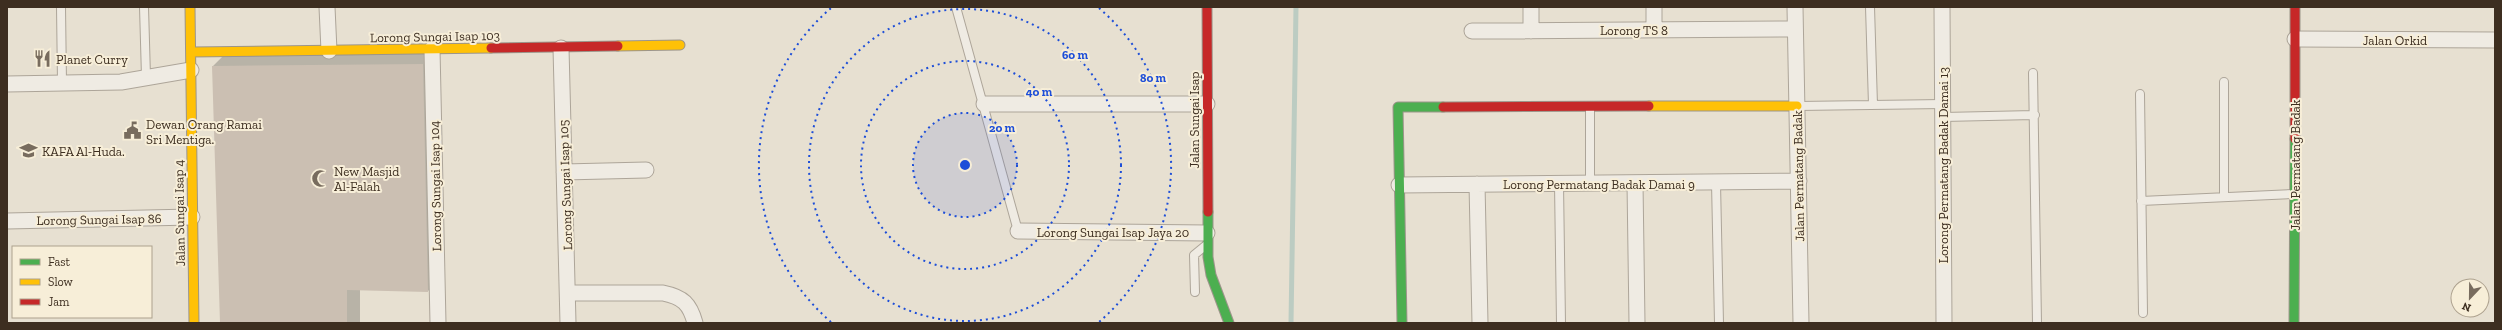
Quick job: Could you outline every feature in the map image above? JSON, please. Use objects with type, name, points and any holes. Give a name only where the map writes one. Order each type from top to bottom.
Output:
[{"type":"street","name":"Jalan Sungai Isap 4","points":[[190,7],[194,323]]},
{"type":"street","points":[[327,7],[329,51]]},
{"type":"street","name":"Jalan Sungai Isap","points":[[1207,7],[1207,238],[1211,275],[1229,323]]},
{"type":"street","points":[[1531,7],[1531,31]]},
{"type":"street","points":[[1654,7],[1654,30]]},
{"type":"street","name":"Jalan Permatang Badak","points":[[1795,7],[1799,182],[1800,323]]},
{"type":"street","name":"Lorong Permatang Badak Damai 13","points":[[1942,7],[1944,323]]},
{"type":"street","name":"Jalan Permatang Badak","points":[[2294,323],[2295,7]]},
{"type":"street","name":"Lorong TS 8","points":[[1472,31],[1795,29]]},
{"type":"street","name":"Jalan Orkid","points":[[2295,39],[2495,40]]},
{"type":"street","name":"Lorong Sungai Isap 103","points":[[191,52],[561,48],[680,45]]},
{"type":"street","name":"Lorong Sungai Isap 105","points":[[561,48],[568,323]]},
{"type":"street","name":"Lorong Sungai Isap 104","points":[[432,49],[438,323]]},
{"type":"street","points":[[7,84],[121,82],[191,70]]},
{"type":"street","points":[[984,104],[1207,104]]},
{"type":"street","points":[[1402,323],[1398,107],[1797,106]]},
{"type":"street","points":[[564,172],[646,170]]},
{"type":"street","name":"Lorong Permatang Badak Damai 9","points":[[1399,185],[1799,182]]},
{"type":"street","points":[[1635,183],[1637,323]]},
{"type":"street","points":[[1477,184],[1480,323]]},
{"type":"street","name":"Lorong Sungai Isap 86","points":[[7,221],[192,217]]},
{"type":"street","name":"Lorong Sungai Isap Jaya 20","points":[[1018,231],[1207,238]]},
{"type":"street","points":[[568,294],[663,293],[673,295],[689,305],[695,323]]},
{"type":"lane","points":[[61,7],[62,83]]},
{"type":"lane","points":[[144,7],[146,78]]},
{"type":"lane","points":[[956,7],[1018,231]]},
{"type":"lane","points":[[1870,7],[1873,105]]},
{"type":"lane","points":[[2033,73],[2037,323]]},
{"type":"lane","points":[[2224,82],[2224,197]]},
{"type":"lane","points":[[2140,94],[2143,312]]},
{"type":"lane","points":[[1797,106],[1873,105],[1943,111],[2034,115]]},
{"type":"lane","points":[[1590,106],[1590,184]]},
{"type":"lane","points":[[1716,183],[1719,323]]},
{"type":"lane","points":[[1559,184],[1562,323]]},
{"type":"lane","points":[[2141,201],[2294,194]]},
{"type":"lane","points":[[1195,292],[1194,255],[1207,238]]},
{"type":"building","name":"New Masjid Al-Falah","points":[[423,64],[428,292],[347,290],[347,323],[220,323],[212,66]]},
{"type":"waterway","points":[[1291,323],[1296,7]]},
{"type":"traffic: fast","points":[[1402,323],[1398,107],[1443,107]]},
{"type":"traffic: fast","points":[[2294,323],[2295,139]]},
{"type":"traffic: fast","points":[[1208,212],[1208,257],[1211,275],[1229,323]]},
{"type":"traffic: slow","points":[[190,7],[194,323]]},
{"type":"traffic: slow","points":[[618,46],[680,45]]},
{"type":"traffic: slow","points":[[191,52],[491,48]]},
{"type":"traffic: slow","points":[[1649,106],[1797,106]]},
{"type":"traffic: jam","points":[[1207,7],[1208,212]]},
{"type":"traffic: jam","points":[[2295,7],[2295,139]]},
{"type":"traffic: jam","points":[[491,48],[618,46]]},
{"type":"traffic: jam","points":[[1443,107],[1649,106]]},
{"type":"place","name":"Planet Curry","points":[[43,59]]},
{"type":"place","name":"Dewan Orang Ramai Sri Mentiga.","points":[[133,131]]},
{"type":"place","name":"KAFA Al-Huda.","points":[[29,151]]},
{"type":"place","name":"New Masjid Al-Falah","points":[[321,178]]}]
